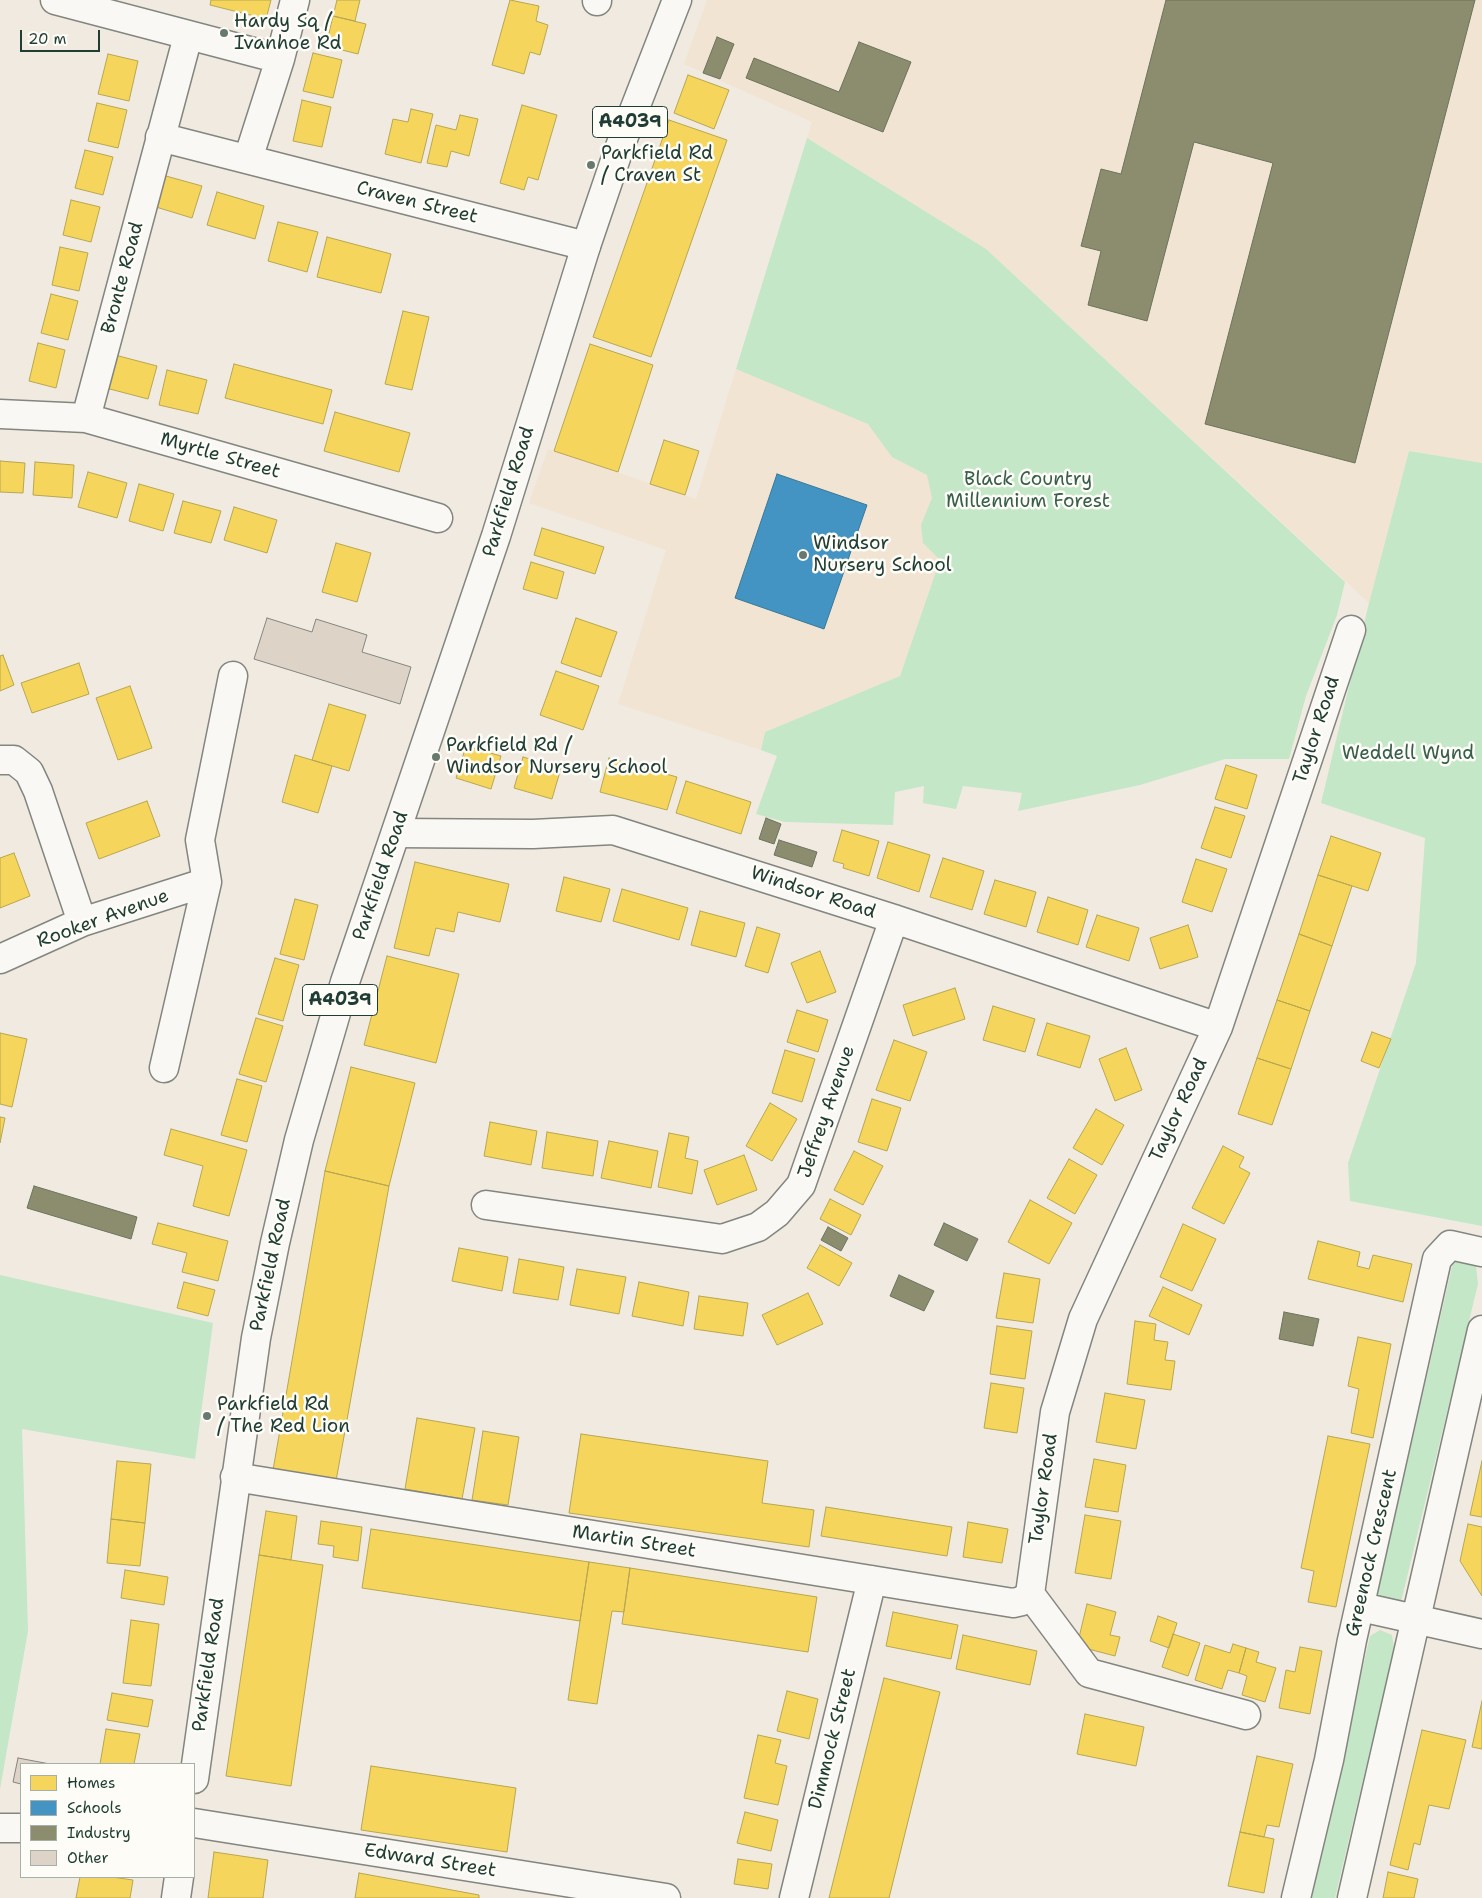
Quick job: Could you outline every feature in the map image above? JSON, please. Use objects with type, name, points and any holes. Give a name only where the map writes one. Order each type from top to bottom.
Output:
[{"type":"street","points":[[56,0],[280,59]]},
{"type":"street","points":[[248,159],[280,59],[296,0]]},
{"type":"street","name":"Parkfield Road","points":[[195,1772],[235,1478],[258,1328],[274,1243],[299,1140],[345,982],[496,536],[586,246],[620,149],[677,0]]},
{"type":"street","name":"Bronte Road","points":[[86,418],[188,36]]},
{"type":"street","name":"Craven Street","points":[[160,137],[586,246]]},
{"type":"street","name":"Myrtle Street","points":[[0,414],[86,418],[438,518]]},
{"type":"street","name":"Taylor Road","points":[[1030,1594],[1055,1412],[1082,1319],[1218,1027],[1350,630]]},
{"type":"street","points":[[164,1068],[207,882],[200,840],[234,676]]},
{"type":"street","points":[[0,760],[14,760],[29,772],[38,791],[82,922]]},
{"type":"street","name":"Windsor Road","points":[[396,833],[533,834],[613,830],[894,919],[1218,1027]]},
{"type":"street","name":"Rooker Avenue","points":[[0,959],[82,922],[207,882]]},
{"type":"street","name":"Jeffrey Avenue","points":[[486,1205],[722,1239],[758,1227],[777,1213],[801,1185],[894,919]]},
{"type":"street","name":"Greenock Crescent","points":[[1296,1898],[1329,1760],[1352,1640],[1361,1607],[1437,1259],[1450,1245],[1482,1252]]},
{"type":"street","points":[[1352,1898],[1482,1330]]},
{"type":"street","name":"Martin Street","points":[[235,1478],[1013,1603],[1022,1601],[1030,1594]]},
{"type":"street","name":"Dimmock Street","points":[[794,1898],[872,1580]]},
{"type":"street","points":[[1030,1594],[1089,1673],[1246,1715]]},
{"type":"street","points":[[1361,1607],[1482,1634]]},
{"type":"street","name":"Edward Street","points":[[195,1823],[666,1898]]},
{"type":"street","points":[[0,1828],[20,1828]]},
{"type":"street","points":[[176,1898],[179,1878]]},
{"type":"shaded area","points":[[707,0],[1482,0],[1482,463],[1409,451],[1369,603],[986,249],[807,138],[812,122],[684,64]]},
{"type":"shaded area","name":"Windsor Nursery School","points":[[736,369],[972,467],[900,676],[765,732],[761,750],[618,704],[666,550],[529,503],[548,449],[696,499]]},
{"type":"green space","name":"Black Country Millennium Forest","points":[[807,138],[986,249],[1345,582],[1337,615],[1306,696],[1289,759],[1225,759],[1140,785],[1018,811],[1022,793],[963,786],[956,809],[923,803],[924,786],[895,792],[893,825],[785,822],[756,814],[777,756],[761,750],[765,732],[900,676],[940,560],[923,543],[921,525],[932,498],[927,475],[892,457],[868,424],[736,369]]},
{"type":"green space","name":"Weddell Wynd","points":[[1409,451],[1482,463],[1482,1226],[1350,1201],[1348,1163],[1416,963],[1425,838],[1321,803],[1369,603]]},
{"type":"green space","points":[[1466,1259],[1476,1266],[1478,1284],[1400,1606],[1376,1600],[1453,1262]]},
{"type":"green space","points":[[0,1275],[213,1323],[195,1459],[22,1429],[28,1631],[0,1789]]},
{"type":"green space","points":[[1380,1630],[1392,1635],[1394,1648],[1335,1898],[1309,1898],[1370,1636]]},
{"type":"building: Homes","points":[[211,0],[271,0],[266,19],[210,5]]},
{"type":"building: Homes","points":[[337,0],[360,0],[355,21],[333,16]]},
{"type":"building: Homes","points":[[510,0],[539,6],[536,21],[548,25],[540,55],[530,52],[524,74],[492,65]]},
{"type":"building: Homes","points":[[333,16],[366,24],[358,54],[326,46]]},
{"type":"building: Homes","points":[[313,53],[342,60],[333,98],[303,91]]},
{"type":"building: Homes","points":[[108,54],[138,61],[129,101],[98,94]]},
{"type":"building: Homes","points":[[688,75],[729,90],[714,129],[674,113]]},
{"type":"building: Homes","points":[[302,100],[331,107],[322,147],[293,141]]},
{"type":"building: Homes","points":[[97,103],[127,110],[118,148],[88,141]]},
{"type":"building: Homes","points":[[522,105],[557,115],[538,180],[528,177],[524,190],[500,183]]},
{"type":"building: Homes","points":[[411,109],[433,114],[421,163],[385,154],[393,119],[408,122]]},
{"type":"building: Homes","points":[[460,115],[478,119],[469,156],[451,151],[447,167],[427,163],[436,125],[456,130]]},
{"type":"building: Homes","points":[[669,120],[727,140],[651,357],[593,337]]},
{"type":"building: Homes","points":[[85,150],[113,157],[103,195],[75,188]]},
{"type":"building: Homes","points":[[166,176],[202,186],[192,218],[156,207]]},
{"type":"building: Homes","points":[[217,192],[264,206],[255,239],[207,225]]},
{"type":"building: Homes","points":[[71,200],[100,207],[91,242],[63,235]]},
{"type":"building: Homes","points":[[278,222],[318,232],[307,272],[268,261]]},
{"type":"building: Homes","points":[[327,237],[391,254],[381,293],[317,277]]},
{"type":"building: Homes","points":[[60,247],[88,253],[79,291],[52,285]]},
{"type":"building: Homes","points":[[51,294],[78,301],[68,340],[41,333]]},
{"type":"building: Homes","points":[[403,311],[429,317],[412,390],[385,384]]},
{"type":"building: Homes","points":[[38,343],[65,350],[56,388],[29,381]]},
{"type":"building: Homes","points":[[590,344],[653,365],[618,472],[554,451]]},
{"type":"building: Homes","points":[[115,355],[157,366],[148,399],[106,388]]},
{"type":"building: Homes","points":[[234,364],[332,390],[323,424],[225,398]]},
{"type":"building: Homes","points":[[167,370],[207,380],[198,414],[159,405]]},
{"type":"building: Homes","points":[[335,412],[410,433],[399,472],[324,451]]},
{"type":"building: Homes","points":[[664,440],[699,451],[685,495],[650,484]]},
{"type":"building: Homes","points":[[0,461],[25,463],[23,493],[0,492]]},
{"type":"building: Homes","points":[[35,462],[74,465],[72,498],[33,495]]},
{"type":"building: Homes","points":[[88,472],[127,483],[117,518],[78,507]]},
{"type":"building: Homes","points":[[139,484],[174,494],[163,531],[129,521]]},
{"type":"building: Homes","points":[[183,501],[221,511],[211,543],[174,533]]},
{"type":"building: Homes","points":[[234,507],[277,520],[267,553],[224,540]]},
{"type":"building: Homes","points":[[542,528],[604,547],[595,574],[534,555]]},
{"type":"building: Homes","points":[[336,543],[371,553],[357,602],[322,592]]},
{"type":"building: Homes","points":[[531,562],[564,572],[557,599],[523,589]]},
{"type":"building: Homes","points":[[576,618],[617,632],[601,677],[561,663]]},
{"type":"building: Homes","points":[[3,655],[14,685],[0,691],[0,656]]},
{"type":"building: Homes","points":[[79,663],[89,694],[32,713],[21,683]]},
{"type":"building: Homes","points":[[556,671],[599,686],[583,730],[540,715]]},
{"type":"building: Homes","points":[[130,686],[152,748],[118,760],[96,698]]},
{"type":"building: Homes","points":[[329,704],[366,715],[349,771],[312,760]]},
{"type":"building: Homes","points":[[466,746],[501,756],[491,789],[456,778]]},
{"type":"building: Homes","points":[[295,755],[332,766],[318,813],[282,802]]},
{"type":"building: Homes","points":[[523,757],[561,768],[552,799],[514,788]]},
{"type":"building: Homes","points":[[609,758],[677,777],[667,810],[600,792]]},
{"type":"building: Homes","points":[[1226,765],[1257,775],[1247,809],[1215,799]]},
{"type":"building: Homes","points":[[686,781],[751,802],[741,834],[676,813]]},
{"type":"building: Homes","points":[[147,801],[160,836],[99,859],[86,823]]},
{"type":"building: Homes","points":[[1215,807],[1245,816],[1231,858],[1201,848]]},
{"type":"building: Homes","points":[[842,830],[879,841],[869,876],[843,868],[844,864],[833,861]]},
{"type":"building: Homes","points":[[1331,836],[1381,853],[1368,891],[1318,875]]},
{"type":"building: Homes","points":[[888,842],[930,855],[919,892],[877,878]]},
{"type":"building: Homes","points":[[14,853],[30,896],[0,908],[0,858]]},
{"type":"building: Homes","points":[[943,858],[984,871],[972,910],[930,897]]},
{"type":"building: Homes","points":[[1196,859],[1227,869],[1212,912],[1182,902]]},
{"type":"building: Homes","points":[[415,862],[509,884],[500,922],[458,912],[454,932],[436,928],[429,956],[394,948]]},
{"type":"building: Homes","points":[[1318,875],[1352,886],[1332,946],[1299,934]]},
{"type":"building: Homes","points":[[564,877],[610,889],[601,922],[556,911]]},
{"type":"building: Homes","points":[[995,880],[1036,892],[1026,927],[984,914]]},
{"type":"building: Homes","points":[[622,889],[688,908],[679,940],[613,921]]},
{"type":"building: Homes","points":[[1048,897],[1088,910],[1078,945],[1037,932]]},
{"type":"building: Homes","points":[[295,899],[318,905],[304,960],[280,954]]},
{"type":"building: Homes","points":[[700,911],[745,923],[736,957],[691,945]]},
{"type":"building: Homes","points":[[1097,915],[1139,928],[1129,961],[1086,947]]},
{"type":"building: Homes","points":[[1188,925],[1198,957],[1160,969],[1150,938]]},
{"type":"building: Homes","points":[[757,927],[780,934],[768,973],[745,966]]},
{"type":"building: Homes","points":[[1299,934],[1332,946],[1310,1011],[1277,1000]]},
{"type":"building: Homes","points":[[820,951],[836,992],[807,1003],[791,963]]},
{"type":"building: Homes","points":[[387,956],[459,974],[436,1063],[364,1045]]},
{"type":"building: Homes","points":[[275,958],[299,965],[283,1021],[258,1014]]},
{"type":"building: Homes","points":[[955,988],[965,1019],[913,1036],[903,1005]]},
{"type":"building: Homes","points":[[1277,1000],[1310,1011],[1291,1069],[1257,1058]]},
{"type":"building: Homes","points":[[993,1006],[1035,1019],[1025,1052],[983,1040]]},
{"type":"building: Homes","points":[[797,1010],[828,1020],[818,1052],[787,1042]]},
{"type":"building: Homes","points":[[256,1018],[283,1026],[266,1082],[239,1074]]},
{"type":"building: Homes","points":[[1047,1023],[1090,1036],[1080,1068],[1037,1055]]},
{"type":"building: Homes","points":[[1372,1032],[1391,1039],[1379,1068],[1361,1061]]},
{"type":"building: Homes","points":[[0,1033],[27,1039],[12,1107],[0,1104]]},
{"type":"building: Homes","points":[[894,1040],[927,1052],[910,1101],[876,1090]]},
{"type":"building: Homes","points":[[1126,1048],[1142,1090],[1115,1101],[1099,1059]]},
{"type":"building: Homes","points":[[785,1050],[815,1059],[802,1102],[772,1093]]},
{"type":"building: Homes","points":[[1257,1058],[1291,1069],[1272,1125],[1238,1114]]},
{"type":"building: Homes","points":[[351,1067],[415,1083],[389,1186],[325,1171]]},
{"type":"building: Homes","points":[[237,1079],[262,1086],[247,1142],[221,1135]]},
{"type":"building: Homes","points":[[872,1099],[901,1108],[887,1151],[858,1142]]},
{"type":"building: Homes","points":[[770,1103],[797,1119],[772,1161],[746,1146]]},
{"type":"building: Homes","points":[[1096,1109],[1124,1125],[1102,1165],[1073,1148]]},
{"type":"building: Homes","points":[[0,1117],[5,1118],[0,1143]]},
{"type":"building: Homes","points":[[490,1122],[537,1131],[531,1165],[484,1156]]},
{"type":"building: Homes","points":[[171,1129],[247,1150],[229,1216],[193,1206],[203,1166],[164,1155]]},
{"type":"building: Homes","points":[[547,1132],[598,1141],[593,1176],[542,1168]]},
{"type":"building: Homes","points":[[669,1133],[689,1137],[685,1158],[698,1161],[692,1194],[658,1187]]},
{"type":"building: Homes","points":[[609,1141],[658,1151],[651,1188],[601,1178]]},
{"type":"building: Homes","points":[[1223,1146],[1244,1157],[1239,1167],[1250,1173],[1224,1224],[1192,1208]]},
{"type":"building: Homes","points":[[854,1151],[883,1166],[863,1205],[834,1190]]},
{"type":"building: Homes","points":[[744,1155],[757,1190],[717,1205],[704,1170]]},
{"type":"building: Homes","points":[[1069,1159],[1097,1175],[1075,1214],[1047,1198]]},
{"type":"building: Homes","points":[[325,1171],[389,1186],[336,1481],[273,1470]]},
{"type":"building: Homes","points":[[830,1199],[861,1215],[851,1235],[820,1219]]},
{"type":"building: Homes","points":[[1030,1200],[1072,1223],[1049,1264],[1008,1242]]},
{"type":"building: Homes","points":[[158,1223],[228,1241],[218,1281],[182,1272],[187,1253],[152,1244]]},
{"type":"building: Homes","points":[[1183,1224],[1216,1239],[1192,1291],[1160,1277]]},
{"type":"building: Homes","points":[[1318,1241],[1360,1252],[1357,1266],[1369,1269],[1373,1255],[1412,1264],[1403,1302],[1308,1279]]},
{"type":"building: Homes","points":[[820,1245],[852,1263],[839,1286],[807,1268]]},
{"type":"building: Homes","points":[[459,1248],[508,1257],[502,1291],[452,1281]]},
{"type":"building: Homes","points":[[519,1259],[564,1267],[558,1300],[513,1293]]},
{"type":"building: Homes","points":[[577,1269],[626,1277],[619,1314],[570,1305]]},
{"type":"building: Homes","points":[[1004,1273],[1040,1279],[1033,1323],[996,1318]]},
{"type":"building: Homes","points":[[184,1282],[215,1290],[208,1316],[177,1308]]},
{"type":"building: Homes","points":[[639,1282],[689,1292],[683,1326],[632,1316]]},
{"type":"building: Homes","points":[[1163,1287],[1202,1305],[1189,1335],[1149,1316]]},
{"type":"building: Homes","points":[[808,1293],[823,1324],[777,1345],[762,1315]]},
{"type":"building: Homes","points":[[699,1296],[748,1303],[743,1336],[694,1329]]},
{"type":"building: Homes","points":[[1135,1321],[1156,1324],[1154,1340],[1168,1342],[1165,1360],[1175,1361],[1171,1390],[1127,1384]]},
{"type":"building: Homes","points":[[997,1326],[1032,1331],[1025,1379],[990,1374]]},
{"type":"building: Homes","points":[[1358,1337],[1391,1344],[1373,1438],[1351,1433],[1359,1389],[1348,1386]]},
{"type":"building: Homes","points":[[991,1383],[1024,1388],[1017,1433],[984,1428]]},
{"type":"building: Homes","points":[[1105,1393],[1145,1400],[1136,1449],[1096,1442]]},
{"type":"building: Homes","points":[[417,1418],[475,1428],[462,1499],[405,1489]]},
{"type":"building: Homes","points":[[483,1431],[519,1437],[508,1505],[472,1500]]},
{"type":"building: Homes","points":[[581,1434],[768,1461],[762,1503],[814,1510],[809,1547],[569,1513]]},
{"type":"building: Homes","points":[[1328,1436],[1370,1444],[1336,1607],[1308,1602],[1314,1571],[1301,1568]]},
{"type":"building: Homes","points":[[1094,1459],[1126,1465],[1118,1512],[1085,1507]]},
{"type":"building: Homes","points":[[117,1461],[151,1464],[145,1523],[111,1519]]},
{"type":"building: Homes","points":[[1482,1461],[1482,1517],[1470,1515]]},
{"type":"building: Homes","points":[[826,1507],[952,1527],[947,1556],[821,1536]]},
{"type":"building: Homes","points":[[266,1511],[297,1516],[291,1560],[259,1555]]},
{"type":"building: Homes","points":[[1085,1515],[1121,1521],[1111,1579],[1075,1573]]},
{"type":"building: Homes","points":[[111,1519],[145,1523],[140,1566],[107,1563]]},
{"type":"building: Homes","points":[[321,1521],[362,1527],[358,1561],[333,1557],[334,1546],[318,1544]]},
{"type":"building: Homes","points":[[968,1522],[1008,1529],[1002,1563],[963,1557]]},
{"type":"building: Homes","points":[[1468,1524],[1482,1527],[1482,1596],[1460,1561]]},
{"type":"building: Homes","points":[[371,1529],[589,1562],[580,1621],[362,1588]]},
{"type":"building: Homes","points":[[259,1555],[323,1565],[291,1786],[226,1776]]},
{"type":"building: Homes","points":[[589,1562],[630,1568],[624,1612],[612,1611],[597,1704],[568,1700]]},
{"type":"building: Homes","points":[[630,1568],[817,1597],[808,1652],[622,1624]]},
{"type":"building: Homes","points":[[125,1570],[168,1577],[164,1605],[121,1598]]},
{"type":"building: Homes","points":[[1087,1604],[1116,1612],[1110,1635],[1120,1637],[1115,1656],[1077,1646]]},
{"type":"building: Homes","points":[[893,1612],[958,1625],[951,1659],[886,1646]]},
{"type":"building: Homes","points":[[1158,1616],[1177,1623],[1169,1648],[1150,1641]]},
{"type":"building: Homes","points":[[131,1620],[159,1624],[151,1686],[123,1683]]},
{"type":"building: Homes","points":[[1173,1634],[1200,1643],[1188,1676],[1162,1667]]},
{"type":"building: Homes","points":[[963,1635],[1037,1651],[1030,1685],[956,1669]]},
{"type":"building: Homes","points":[[1233,1644],[1246,1648],[1239,1673],[1228,1670],[1222,1689],[1195,1680],[1205,1645],[1230,1653]]},
{"type":"building: Homes","points":[[1300,1647],[1322,1651],[1310,1714],[1279,1708],[1286,1670],[1295,1672]]},
{"type":"building: Homes","points":[[1246,1648],[1259,1652],[1256,1662],[1276,1668],[1265,1702],[1242,1695],[1247,1676],[1239,1673]]},
{"type":"building: Homes","points":[[884,1678],[940,1692],[889,1898],[829,1898]]},
{"type":"building: Homes","points":[[787,1691],[818,1699],[809,1739],[777,1731]]},
{"type":"building: Homes","points":[[112,1693],[153,1700],[148,1727],[107,1720]]},
{"type":"building: Homes","points":[[1482,1701],[1482,1749],[1472,1747]]},
{"type":"building: Homes","points":[[1085,1714],[1144,1727],[1136,1766],[1077,1754]]},
{"type":"building: Homes","points":[[106,1729],[140,1734],[134,1763],[100,1763]]},
{"type":"building: Homes","points":[[1422,1730],[1466,1740],[1449,1809],[1429,1805],[1420,1845],[1414,1843],[1408,1870],[1390,1865]]},
{"type":"building: Homes","points":[[758,1735],[781,1740],[775,1763],[787,1766],[778,1805],[744,1798]]},
{"type":"building: Homes","points":[[1257,1756],[1293,1764],[1279,1827],[1267,1825],[1264,1837],[1240,1832]]},
{"type":"building: Homes","points":[[371,1766],[516,1788],[507,1852],[361,1830]]},
{"type":"building: Homes","points":[[745,1812],[778,1820],[771,1851],[737,1843]]},
{"type":"building: Homes","points":[[1240,1832],[1274,1839],[1264,1893],[1228,1886]]},
{"type":"building: Homes","points":[[214,1852],[268,1860],[263,1898],[208,1898]]},
{"type":"building: Homes","points":[[738,1859],[772,1864],[768,1889],[734,1884]]},
{"type":"building: Homes","points":[[1388,1872],[1418,1879],[1414,1898],[1383,1898]]},
{"type":"building: Homes","points":[[359,1873],[479,1895],[479,1898],[355,1898]]},
{"type":"building: Homes","points":[[80,1878],[133,1880],[130,1898],[76,1898]]},
{"type":"building: Schools","points":[[777,474],[867,505],[824,629],[735,598]]},
{"type":"building: Industry","points":[[1166,0],[1475,0],[1355,463],[1205,424],[1273,163],[1194,142],[1147,321],[1088,305],[1101,251],[1081,246],[1101,169],[1121,174]]},
{"type":"building: Industry","points":[[717,37],[734,44],[720,79],[703,73]]},
{"type":"building: Industry","points":[[859,42],[911,62],[883,132],[746,78],[754,58],[839,92]]},
{"type":"building: Industry","points":[[766,818],[781,824],[774,844],[759,839]]},
{"type":"building: Industry","points":[[779,840],[817,852],[812,867],[774,855]]},
{"type":"building: Industry","points":[[34,1186],[137,1217],[131,1239],[27,1208]]},
{"type":"building: Industry","points":[[944,1223],[978,1239],[967,1261],[934,1245]]},
{"type":"building: Industry","points":[[828,1227],[848,1238],[841,1251],[821,1240]]},
{"type":"building: Industry","points":[[899,1275],[934,1291],[924,1311],[890,1296]]},
{"type":"building: Industry","points":[[1284,1312],[1319,1319],[1313,1346],[1279,1339]]},
{"type":"building: Other","points":[[267,618],[312,632],[316,619],[367,635],[362,652],[411,667],[400,704],[254,659]]},
{"type":"building: Other","points":[[18,1758],[45,1763],[20,1763],[20,1784],[13,1782]]},
{"type":"place","name":"Hardy Sq / Ivanhoe Rd","points":[[224,33]]},
{"type":"place","name":"Parkfield Rd / Craven St","points":[[591,165]]},
{"type":"place","name":"Windsor Nursery School","points":[[803,555]]},
{"type":"place","name":"Parkfield Rd / Windsor Nursery School","points":[[436,757]]},
{"type":"place","name":"Parkfield Rd / The Red Lion","points":[[207,1416]]}]
